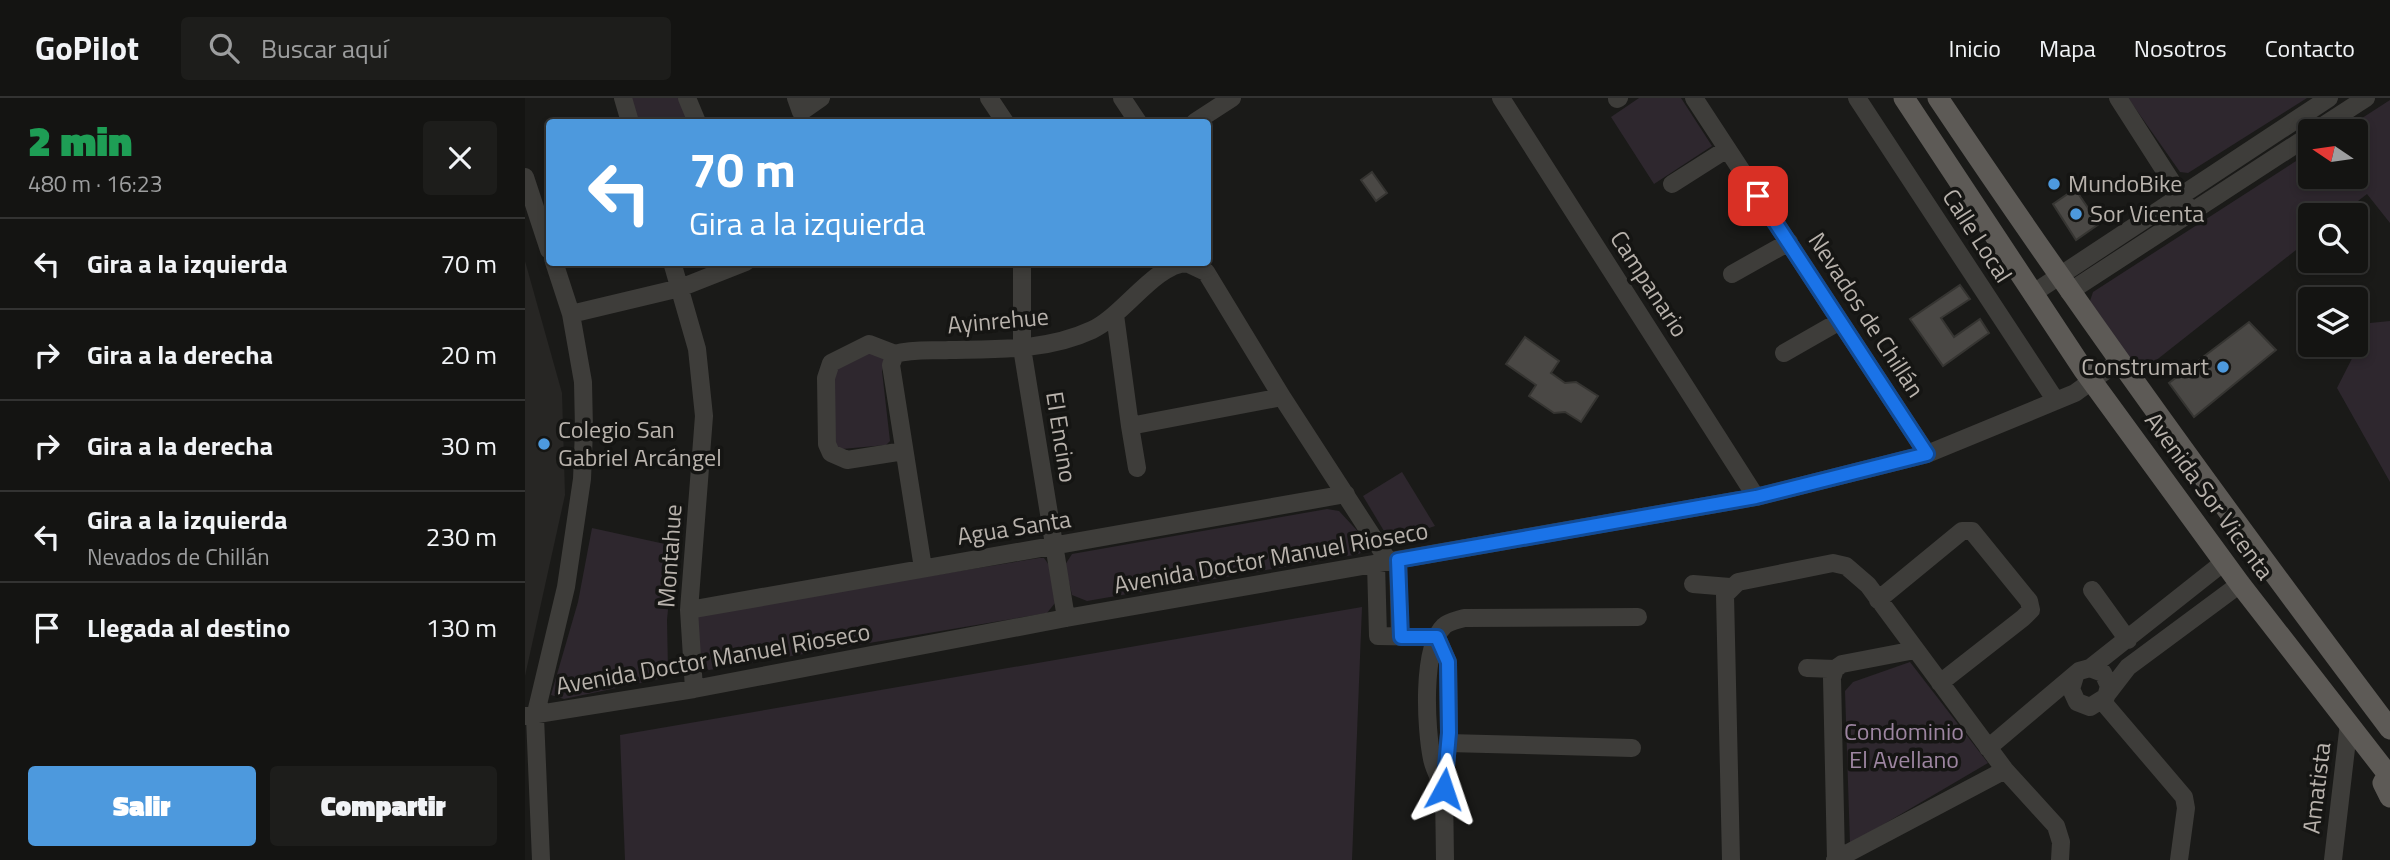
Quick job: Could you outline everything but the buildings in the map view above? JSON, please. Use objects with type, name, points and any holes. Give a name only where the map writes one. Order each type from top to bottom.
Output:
[{"type":"main road","name":"Avenida Sor Vicenta","points":[[1903,98],[2093,382],[2240,584],[2389,775]]},
{"type":"main road","name":"Avenida Sor Vicenta","points":[[1938,98],[2064,285],[2390,729]]},
{"type":"main road","points":[[2032,293],[2046,297],[2064,285]]},
{"type":"main road","points":[[2224,562],[2244,561],[2273,573]]},
{"type":"main road","points":[[2389,775],[2383,787],[2390,797]]},
{"type":"street","points":[[623,98],[629,119]]},
{"type":"street","points":[[687,98],[696,119]]},
{"type":"street","points":[[796,98],[801,112],[821,98]]},
{"type":"street","points":[[989,98],[1003,119]]},
{"type":"street","points":[[1122,98],[1135,119]]},
{"type":"street","points":[[1200,119],[1232,98]]},
{"type":"street","name":"Campanario","points":[[1501,98],[1756,497]]},
{"type":"street","name":"Nevados de Chillán","points":[[1694,98],[1927,454]]},
{"type":"street","name":"Calle Local","points":[[1857,98],[2056,401]]},
{"type":"street","points":[[2118,98],[2192,212]]},
{"type":"street","points":[[2064,285],[2182,196],[2329,98]]},
{"type":"street","points":[[2331,119],[2354,101]]},
{"type":"street","points":[[2064,285],[2192,212],[2298,143]]},
{"type":"street","points":[[1672,184],[1727,149]]},
{"type":"street","points":[[525,177],[546,241]]},
{"type":"street","points":[[1732,274],[1789,242]]},
{"type":"street","points":[[541,860],[530,716],[566,587],[582,479],[583,382],[571,314],[555,266]]},
{"type":"street","name":"Montahue","points":[[673,266],[697,349],[704,416],[689,610],[694,689]]},
{"type":"street","points":[[571,314],[680,288],[736,266]]},
{"type":"street","name":"El Encino","points":[[1023,266],[1022,348],[1066,618]]},
{"type":"street","name":"Ayinrehue","points":[[904,451],[848,460],[831,453],[828,444],[826,378],[831,363],[869,344],[895,354],[1022,348],[1092,330],[1115,316],[1170,266]]},
{"type":"street","name":"Ayinrehue","points":[[1198,266],[1201,267],[1388,562]]},
{"type":"street","points":[[1115,316],[1137,468]]},
{"type":"street","points":[[1784,353],[1840,321]]},
{"type":"street","points":[[895,354],[891,365],[923,568]]},
{"type":"street","name":"Avenida Doctor Manuel Rioseco","points":[[530,716],[694,689],[1066,618],[1756,497],[1927,454],[2056,401],[2093,382],[2119,361]]},
{"type":"street","points":[[1130,426],[1282,397]]},
{"type":"street","name":"Agua Santa","points":[[689,610],[923,568],[1053,548],[1346,494]]},
{"type":"street","points":[[1878,600],[1962,531],[1972,531],[2029,601],[2031,610],[2023,618],[1940,683]]},
{"type":"street","points":[[1388,562],[1378,636],[1437,637]]},
{"type":"street","points":[[1988,748],[2039,702],[2128,640],[2224,562]]},
{"type":"street","points":[[1731,860],[1723,603],[1730,587],[1738,582],[1833,564],[1846,566],[1858,575],[2004,770],[2056,826],[2061,842],[2060,860]]},
{"type":"street","points":[[1693,584],[1730,587]]},
{"type":"street","points":[[2039,702],[2060,699],[2090,707],[2106,697],[2128,667],[2240,584]]},
{"type":"street","points":[[2092,590],[2128,640]]},
{"type":"street","points":[[1444,789],[1432,760],[1427,678],[1437,637],[1444,625],[1464,618],[1639,617]]},
{"type":"street","points":[[1437,637],[1448,662],[1445,860]]},
{"type":"street","points":[[1915,650],[1842,664],[1835,669],[1832,678],[1836,860],[2004,770]]},
{"type":"street","points":[[1807,668],[1835,669]]},
{"type":"street","points":[[2083,672],[2107,679],[2106,697],[2184,797],[2186,808],[2179,860]]},
{"type":"street","points":[[2077,702],[2071,689],[2083,672]]},
{"type":"street","name":"Amatista","points":[[2333,860],[2349,723]]},
{"type":"street","points":[[1448,743],[1632,748]]},
{"type":"shaded area","name":"Colegio San Gabriel Arcángel","points":[[525,261],[562,393],[565,495],[525,676]]},
{"type":"green space","points":[[630,98],[681,98],[689,119],[636,119]]},
{"type":"green space","points":[[1639,98],[1681,98],[1712,146],[1654,184],[1611,117]]},
{"type":"green space","points":[[2128,98],[2307,98],[2188,173],[2180,172]]},
{"type":"green space","points":[[2390,100],[2390,223],[2367,194],[2355,203],[2298,203],[2298,248],[2140,373],[2090,301],[2093,292],[2298,160],[2298,189],[2368,189],[2368,119],[2361,119]]},
{"type":"green space","points":[[2390,321],[2390,482],[2337,388],[2353,357],[2368,357],[2370,323]]},
{"type":"green space","points":[[864,351],[888,354],[882,371],[890,441],[886,445],[842,449],[836,447],[832,372]]},
{"type":"green space","points":[[1402,472],[1435,526],[1399,538],[1384,531],[1363,496]]},
{"type":"green space","points":[[1327,509],[1339,511],[1365,539],[1364,550],[1359,554],[1087,601],[1072,595],[1065,565],[1072,554]]},
{"type":"green space","points":[[592,528],[674,546],[667,620],[668,670],[659,679],[564,699],[551,695],[578,602]]},
{"type":"green space","points":[[1044,558],[1049,565],[1055,603],[1047,613],[709,670],[700,665],[696,618],[703,613]]},
{"type":"green space","points":[[1362,607],[1352,860],[625,860],[620,735]]},
{"type":"green space","name":"Condominio El Avellano","points":[[1910,662],[1988,763],[1850,844],[1845,691],[1853,682]]},
{"type":"place","name":"MundoBike","points":[[2054,184]]},
{"type":"place","name":"Sor Vicenta","points":[[2076,214]]},
{"type":"place","name":"Construmart","points":[[2223,367]]},
{"type":"place","name":"Colegio San Gabriel Arcángel","points":[[544,444]]},
{"type":"route","points":[[1444,789],[1449,733],[1448,662],[1437,637],[1401,637],[1398,560],[1756,497],[1927,454],[1758,196]]}]
